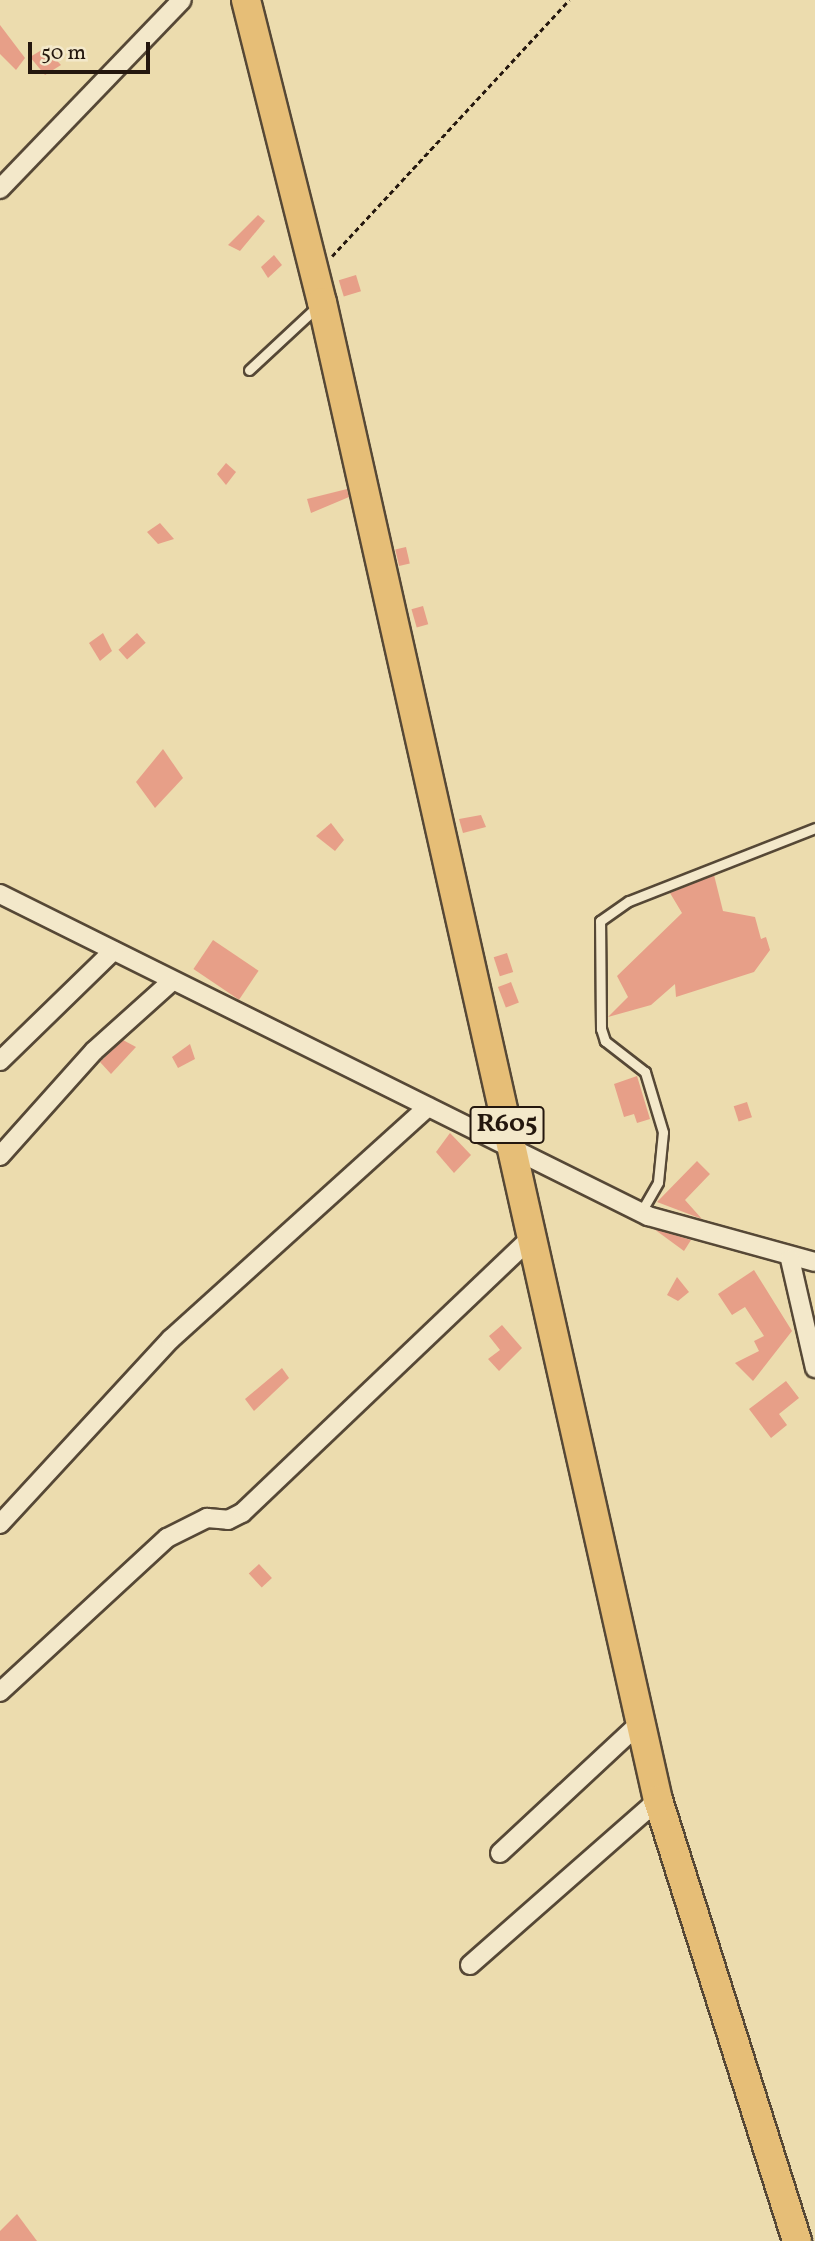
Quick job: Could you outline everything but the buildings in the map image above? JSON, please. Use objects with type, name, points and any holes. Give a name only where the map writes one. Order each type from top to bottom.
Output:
[{"type":"main road","name":"R605","points":[[246,0],[322,302],[511,1144],[534,1234],[639,1723],[658,1800],[797,2241]]},
{"type":"street","points":[[0,188],[182,0]]},
{"type":"street","points":[[0,894],[171,982],[428,1107],[511,1144],[641,1212],[790,1259],[815,1262]]},
{"type":"street","points":[[0,1061],[113,951]]},
{"type":"street","points":[[0,1156],[94,1051],[171,982]]},
{"type":"street","points":[[0,1524],[171,1339],[428,1107]]},
{"type":"street","points":[[0,1692],[167,1538],[207,1518],[228,1520],[242,1513],[534,1234]]},
{"type":"street","points":[[790,1259],[815,1368]]},
{"type":"street","points":[[500,1853],[639,1723]]},
{"type":"street","points":[[470,1965],[658,1800]]},
{"type":"lane","points":[[249,370],[322,302]]},
{"type":"lane","points":[[641,1212],[658,1182],[663,1132],[645,1072],[605,1041],[601,1029],[600,921],[629,901],[815,828]]},
{"type":"path","points":[[315,273],[569,0]]}]
